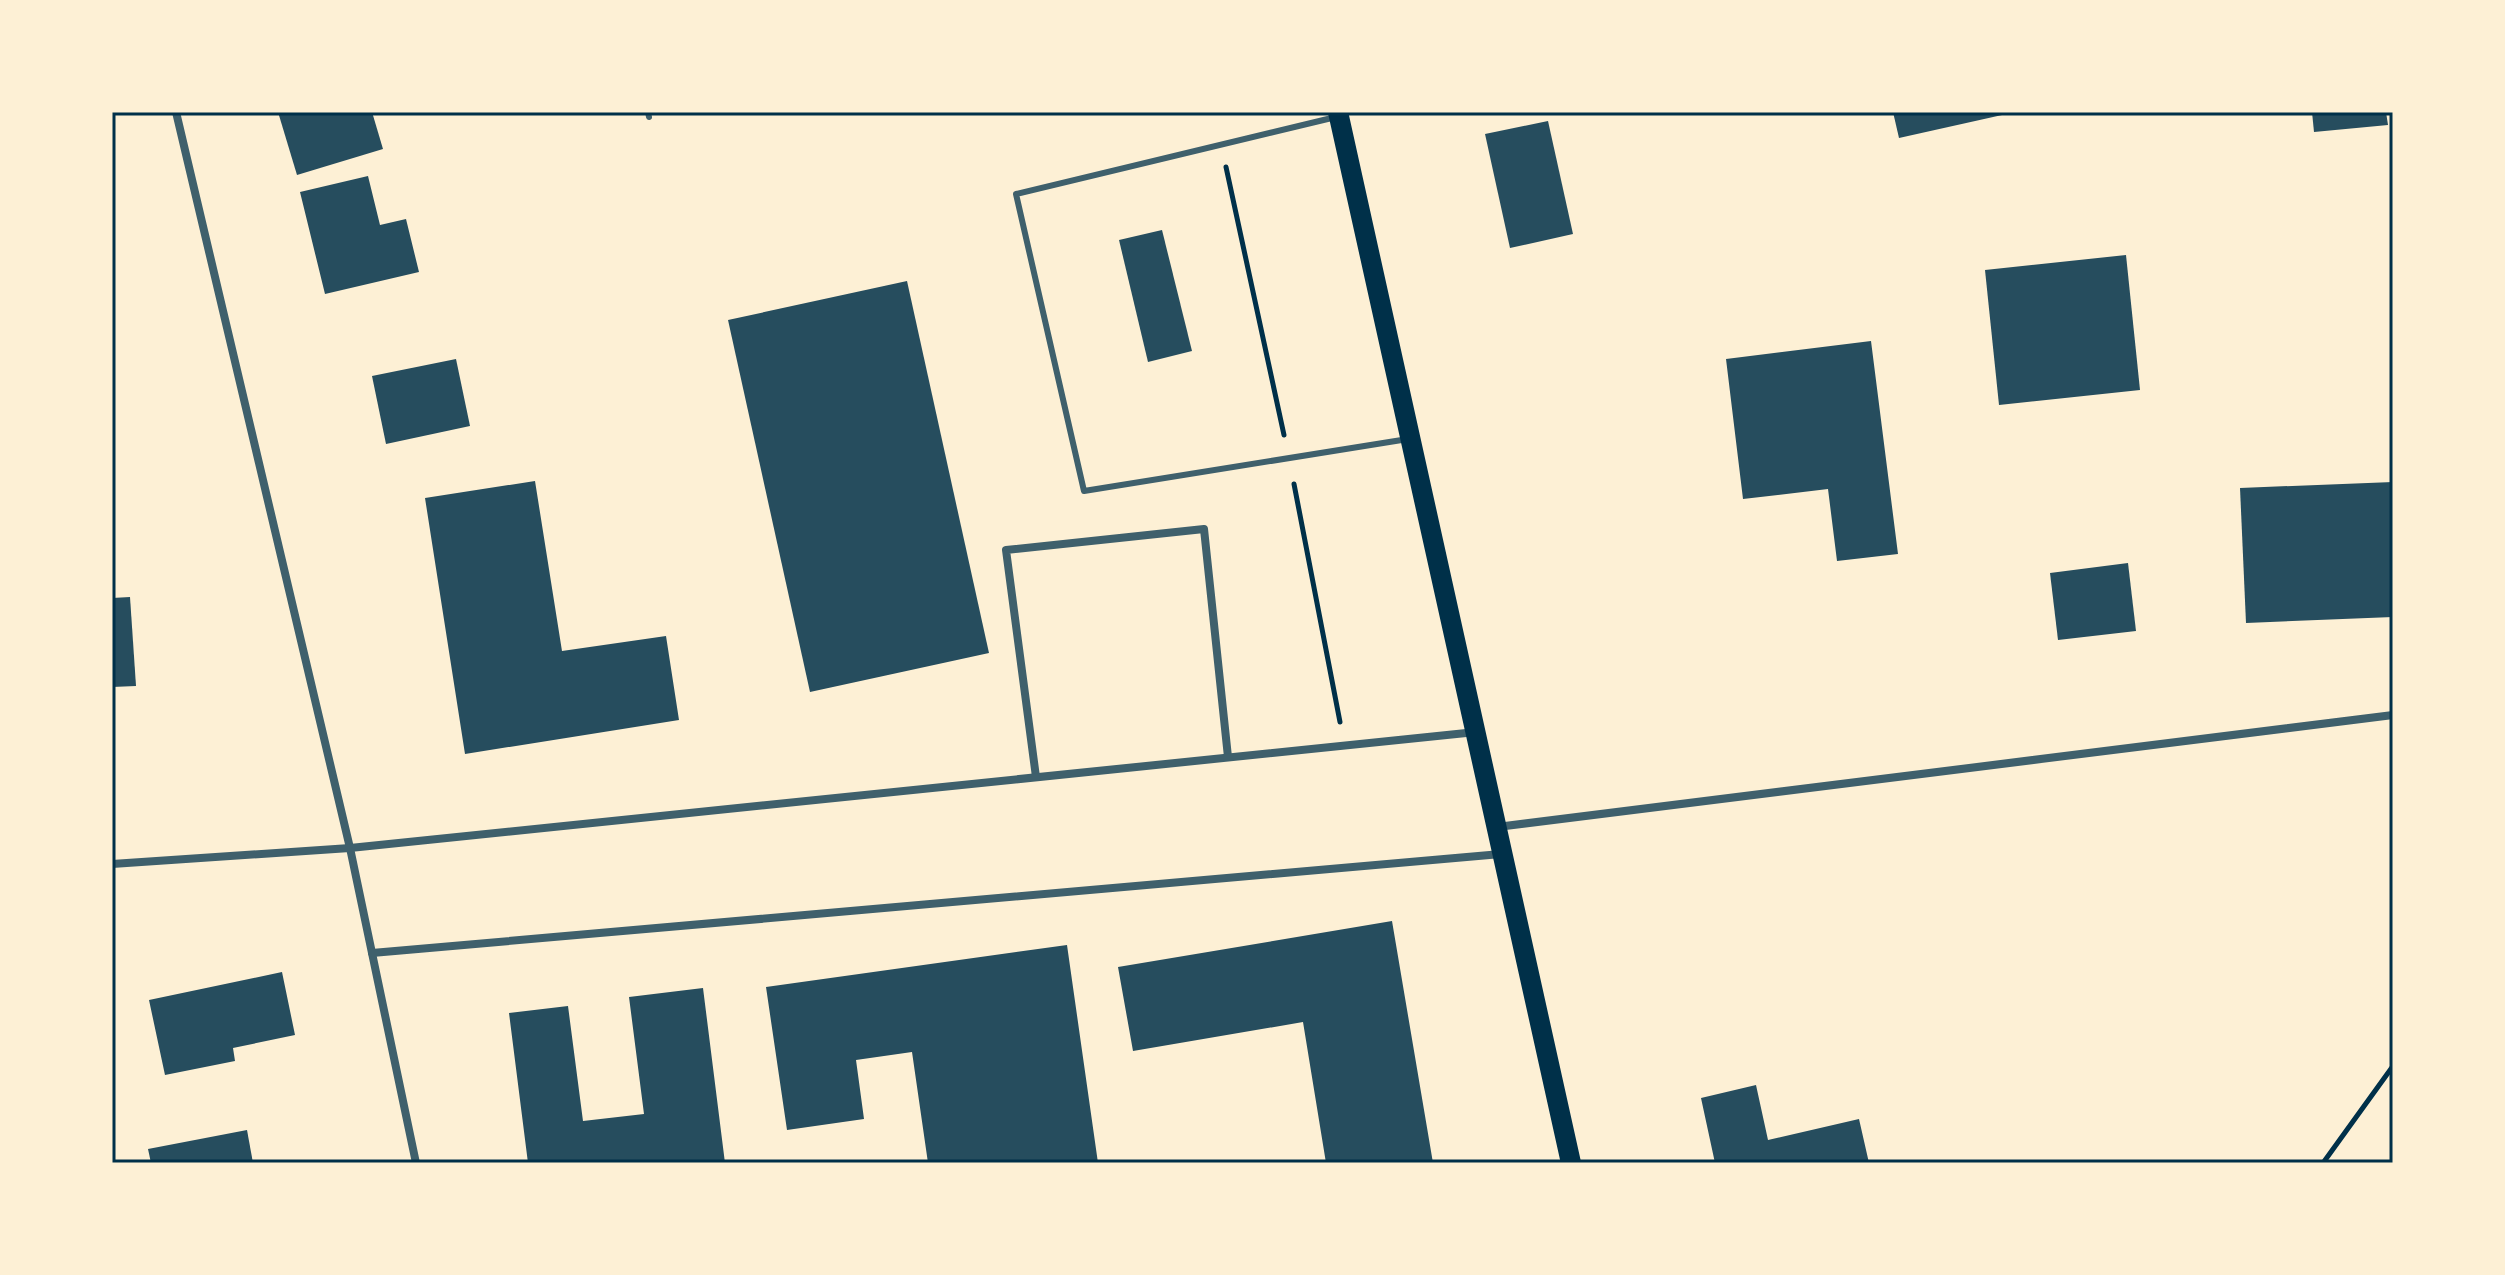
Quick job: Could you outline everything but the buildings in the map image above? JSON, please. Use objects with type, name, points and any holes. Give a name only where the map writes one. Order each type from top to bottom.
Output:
[{"type":"main road","points":[[1339,114],[1571,1163]]},
{"type":"street","points":[[176,112],[350,848],[416,1163]]},
{"type":"street","points":[[1036,777],[1006,550],[1204,529],[1228,757]]},
{"type":"street","points":[[1497,827],[2393,715]]},
{"type":"street","points":[[112,864],[350,848],[1476,732]]},
{"type":"street","points":[[372,953],[1501,854]]},
{"type":"lane","points":[[1339,114],[1016,194],[1084,491],[1411,439]]},
{"type":"path","points":[[1221,145],[1289,458],[1345,746]]},
{"type":"path","points":[[2323,1163],[2393,1066]]}]
